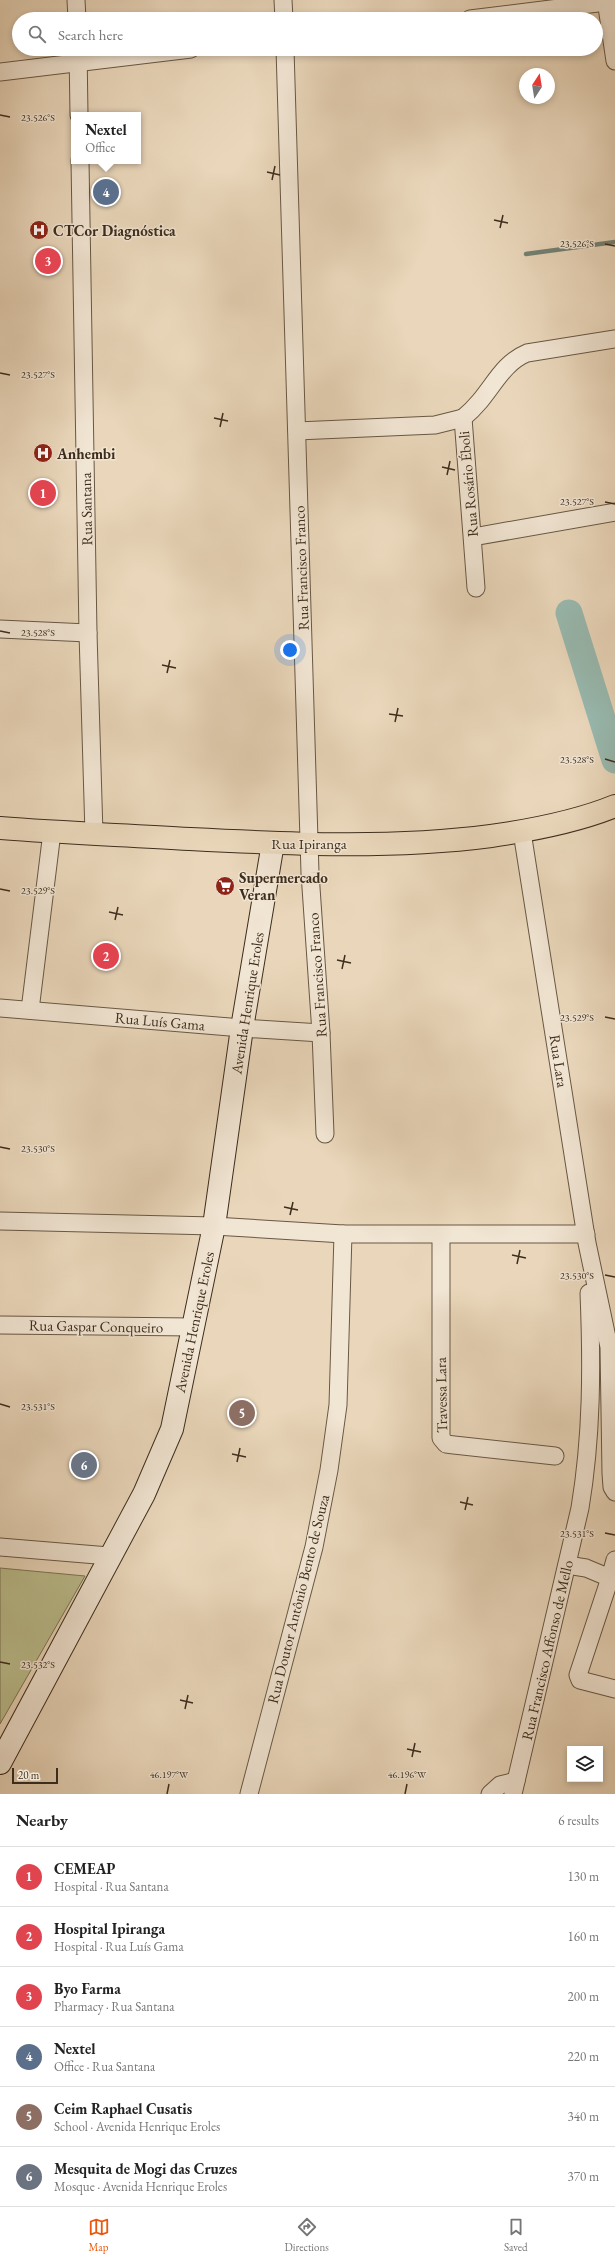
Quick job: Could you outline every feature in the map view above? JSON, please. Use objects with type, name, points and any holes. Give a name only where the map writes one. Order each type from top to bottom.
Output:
[{"type":"main road","name":"Rua Ipiranga","points":[[0,828],[273,844],[408,843],[456,840],[522,832],[582,818],[615,806]]},
{"type":"main road","name":"Avenida Henrique Eroles","points":[[2,1758],[109,1556],[144,1494],[172,1429],[214,1226],[242,1028],[273,844]]},
{"type":"street","points":[[76,0],[77,12]]},
{"type":"street","points":[[283,0],[284,12]]},
{"type":"street","points":[[524,12],[609,1],[615,61]]},
{"type":"street","points":[[0,72],[78,56],[79,112]]},
{"type":"street","name":"Rua Francisco Franco","points":[[285,56],[309,844],[321,1033],[325,1134]]},
{"type":"street","name":"Rua Santana","points":[[80,164],[88,633],[94,834]]},
{"type":"street","name":"Rua Rosário Éboli","points":[[476,588],[463,418],[479,402],[507,365],[517,357],[527,353],[615,339]]},
{"type":"street","points":[[297,432],[435,425],[463,418]]},
{"type":"street","points":[[472,537],[615,512]]},
{"type":"street","points":[[0,629],[88,633]]},
{"type":"street","points":[[30,1010],[52,832]]},
{"type":"street","name":"Rua Lara","points":[[522,832],[586,1239]]},
{"type":"street","name":"Rua Luís Gama","points":[[0,1008],[321,1033]]},
{"type":"street","points":[[0,1221],[214,1226],[343,1234],[586,1239],[608,1347],[611,1473],[615,1492]]},
{"type":"street","name":"Rua Doutor Antônio Bento de Souza","points":[[249,1794],[314,1547],[329,1470],[338,1405],[343,1234]]},
{"type":"street","name":"Travessa Lara","points":[[441,1236],[441,1438],[446,1444],[555,1456]]},
{"type":"street","name":"Rua Francisco Affonso de Mello","points":[[515,1787],[580,1508],[588,1461],[592,1363],[586,1239]]},
{"type":"street","name":"Rua Gaspar Conqueiro","points":[[0,1325],[193,1327]]},
{"type":"street","points":[[0,1547],[109,1556]]},
{"type":"street","points":[[615,1560],[578,1675],[580,1680],[615,1689]]},
{"type":"street","points":[[567,1565],[586,1568],[610,1578]]},
{"type":"street","points":[[490,1794],[500,1785],[515,1787]]},
{"type":"green space","points":[[0,1568],[85,1576],[0,1724]]},
{"type":"waterway","points":[[526,254],[615,242]]},
{"type":"waterway","points":[[569,613],[615,760]]},
{"type":"place","name":"Nextel","points":[[106,192]]},
{"type":"place","name":"CTCor Diagnóstica","points":[[39,230]]},
{"type":"place","name":"Byo Farma","points":[[48,261]]},
{"type":"place","name":"Anhembi","points":[[43,453]]},
{"type":"place","name":"CEMEAP","points":[[43,493]]},
{"type":"place","name":"Supermercado Veran","points":[[225,886]]},
{"type":"place","name":"Hospital Ipiranga","points":[[106,956]]},
{"type":"place","name":"Ceim Raphael Cusatis","points":[[242,1413]]},
{"type":"place","name":"Mesquita de Mogi das Cruzes","points":[[84,1465]]}]
